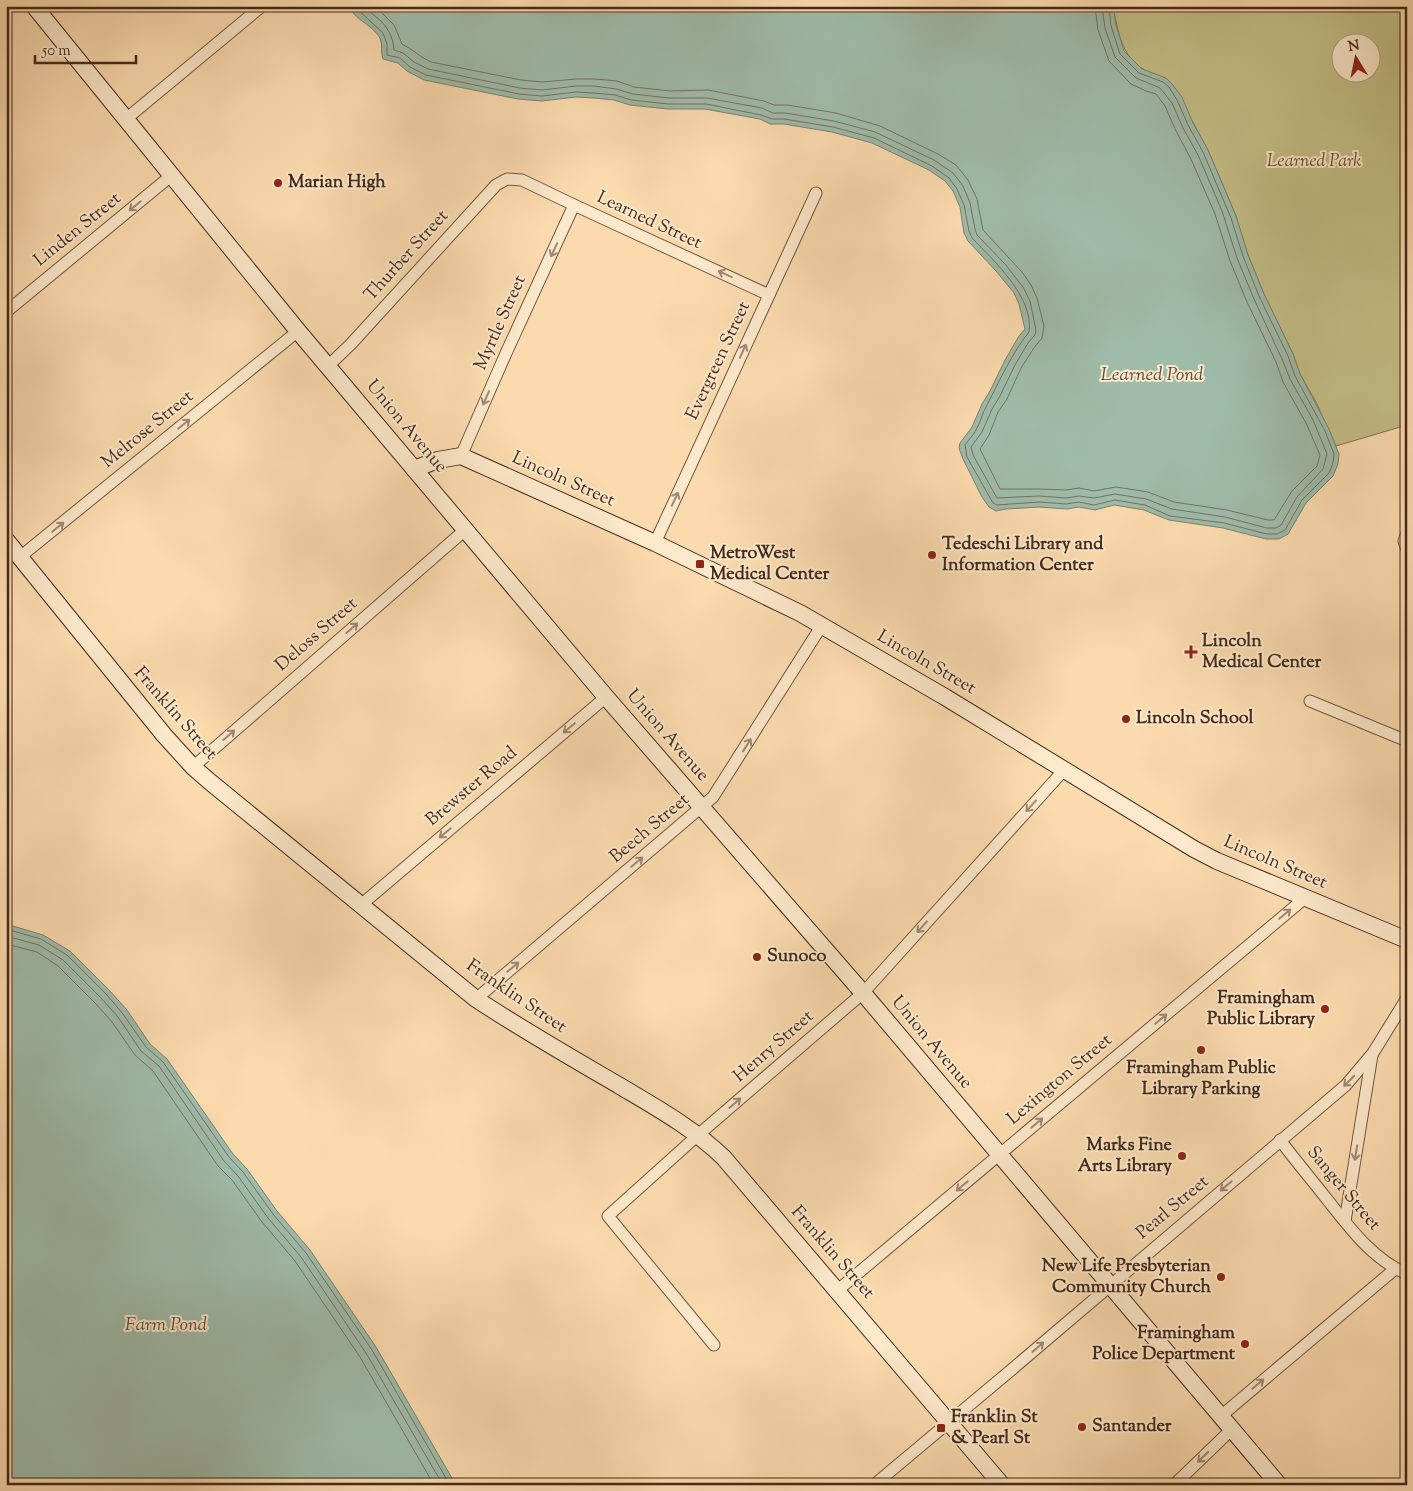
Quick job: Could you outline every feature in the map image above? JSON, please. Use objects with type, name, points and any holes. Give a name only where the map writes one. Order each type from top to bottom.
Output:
[{"type":"street","name":"Union Avenue","points":[[34,6],[298,331],[465,530],[606,697],[863,993],[1279,1485]]},
{"type":"street","points":[[126,119],[262,6]]},
{"type":"street","name":"Linden Street","points":[[6,312],[172,175]]},
{"type":"street","name":"Thurber Street","points":[[328,366],[351,344],[496,185],[507,178],[515,178]]},
{"type":"street","name":"Learned Street","points":[[515,178],[769,295]]},
{"type":"street","name":"Evergreen Street","points":[[655,543],[816,193]]},
{"type":"street","name":"Myrtle Street","points":[[461,456],[506,351],[574,206]]},
{"type":"street","name":"Melrose Street","points":[[20,557],[298,331]]},
{"type":"street","points":[[414,469],[438,460],[461,456]]},
{"type":"street","name":"Lincoln Street","points":[[461,456],[655,543],[822,625],[945,697],[1202,853],[1243,873],[1407,940]]},
{"type":"street","name":"Deloss Street","points":[[193,767],[465,530]]},
{"type":"street","points":[[1407,533],[1404,541],[1407,550]]},
{"type":"street","name":"Franklin Street","points":[[6,540],[164,735],[193,767],[476,999],[514,1024],[671,1117],[698,1135],[724,1158],[1002,1485]]},
{"type":"street","name":"Beech Street","points":[[476,999],[702,808],[722,784],[822,625]]},
{"type":"street","name":"Brewster Road","points":[[362,904],[606,697]]},
{"type":"street","points":[[1310,701],[1407,741]]},
{"type":"street","name":"Henry Street","points":[[714,1344],[608,1216],[698,1135],[863,993],[1064,770]]},
{"type":"street","name":"Lexington Street","points":[[838,1290],[1305,898]]},
{"type":"street","name":"Pearl Street","points":[[874,1485],[1346,1084],[1373,1053],[1407,998]]},
{"type":"street","points":[[1344,1221],[1373,1053]]},
{"type":"street","name":"Sanger Street","points":[[1280,1140],[1344,1221],[1378,1256],[1395,1269],[1407,1274]]},
{"type":"street","points":[[1221,1416],[1395,1269]]},
{"type":"street","points":[[1174,1485],[1232,1429]]},
{"type":"green space","name":"Learned Park","points":[[1113,6],[1399,6],[1407,33],[1407,425],[1336,446],[1316,402],[1300,374],[1293,354],[1264,294],[1248,255],[1236,216],[1208,150],[1172,84],[1166,79],[1152,74],[1137,65],[1126,51],[1119,34]]},
{"type":"water","name":"Learned Pond","points":[[349,6],[1113,6],[1116,25],[1124,51],[1142,69],[1166,78],[1172,84],[1182,97],[1193,123],[1208,150],[1236,216],[1248,255],[1264,294],[1293,354],[1300,374],[1329,429],[1339,454],[1338,464],[1333,476],[1306,503],[1288,534],[1279,539],[1266,539],[1223,528],[1169,520],[1144,510],[1114,505],[1095,510],[1079,507],[1067,509],[1039,507],[996,511],[989,507],[982,497],[959,448],[960,443],[972,427],[1005,360],[1025,329],[1019,304],[1014,293],[968,241],[964,233],[960,207],[953,191],[945,181],[929,170],[872,143],[832,132],[784,124],[770,124],[760,119],[705,109],[668,109],[630,105],[614,100],[576,97],[542,101],[518,99],[424,80],[407,71],[398,63],[383,59],[381,41],[378,35],[351,11]]},
{"type":"water","name":"Farm Pond","points":[[6,924],[43,935],[70,951],[110,991],[127,1010],[150,1044],[167,1059],[233,1154],[247,1169],[277,1211],[310,1250],[376,1347],[456,1485],[6,1485]]},
{"type":"place","name":"Marian High","points":[[278,183]]},
{"type":"place","name":"Tedeschi Library and Information Center","points":[[932,555]]},
{"type":"place","name":"MetroWest Medical Center","points":[[700,564]]},
{"type":"place","name":"Lincoln Medical Center","points":[[1191,652]]},
{"type":"place","name":"Lincoln School","points":[[1126,719]]},
{"type":"place","name":"Sunoco","points":[[757,957]]},
{"type":"place","name":"Framingham Public Library","points":[[1325,1009]]},
{"type":"place","name":"Framingham Public Library Parking","points":[[1201,1050]]},
{"type":"place","name":"Marks Fine Arts Library","points":[[1182,1156]]},
{"type":"place","name":"New Life Presbyterian Community Church","points":[[1221,1277]]},
{"type":"place","name":"Framingham Police Department","points":[[1245,1344]]},
{"type":"place","name":"Santander","points":[[1082,1427]]},
{"type":"place","name":"Franklin St & Pearl St","points":[[941,1428]]}]
